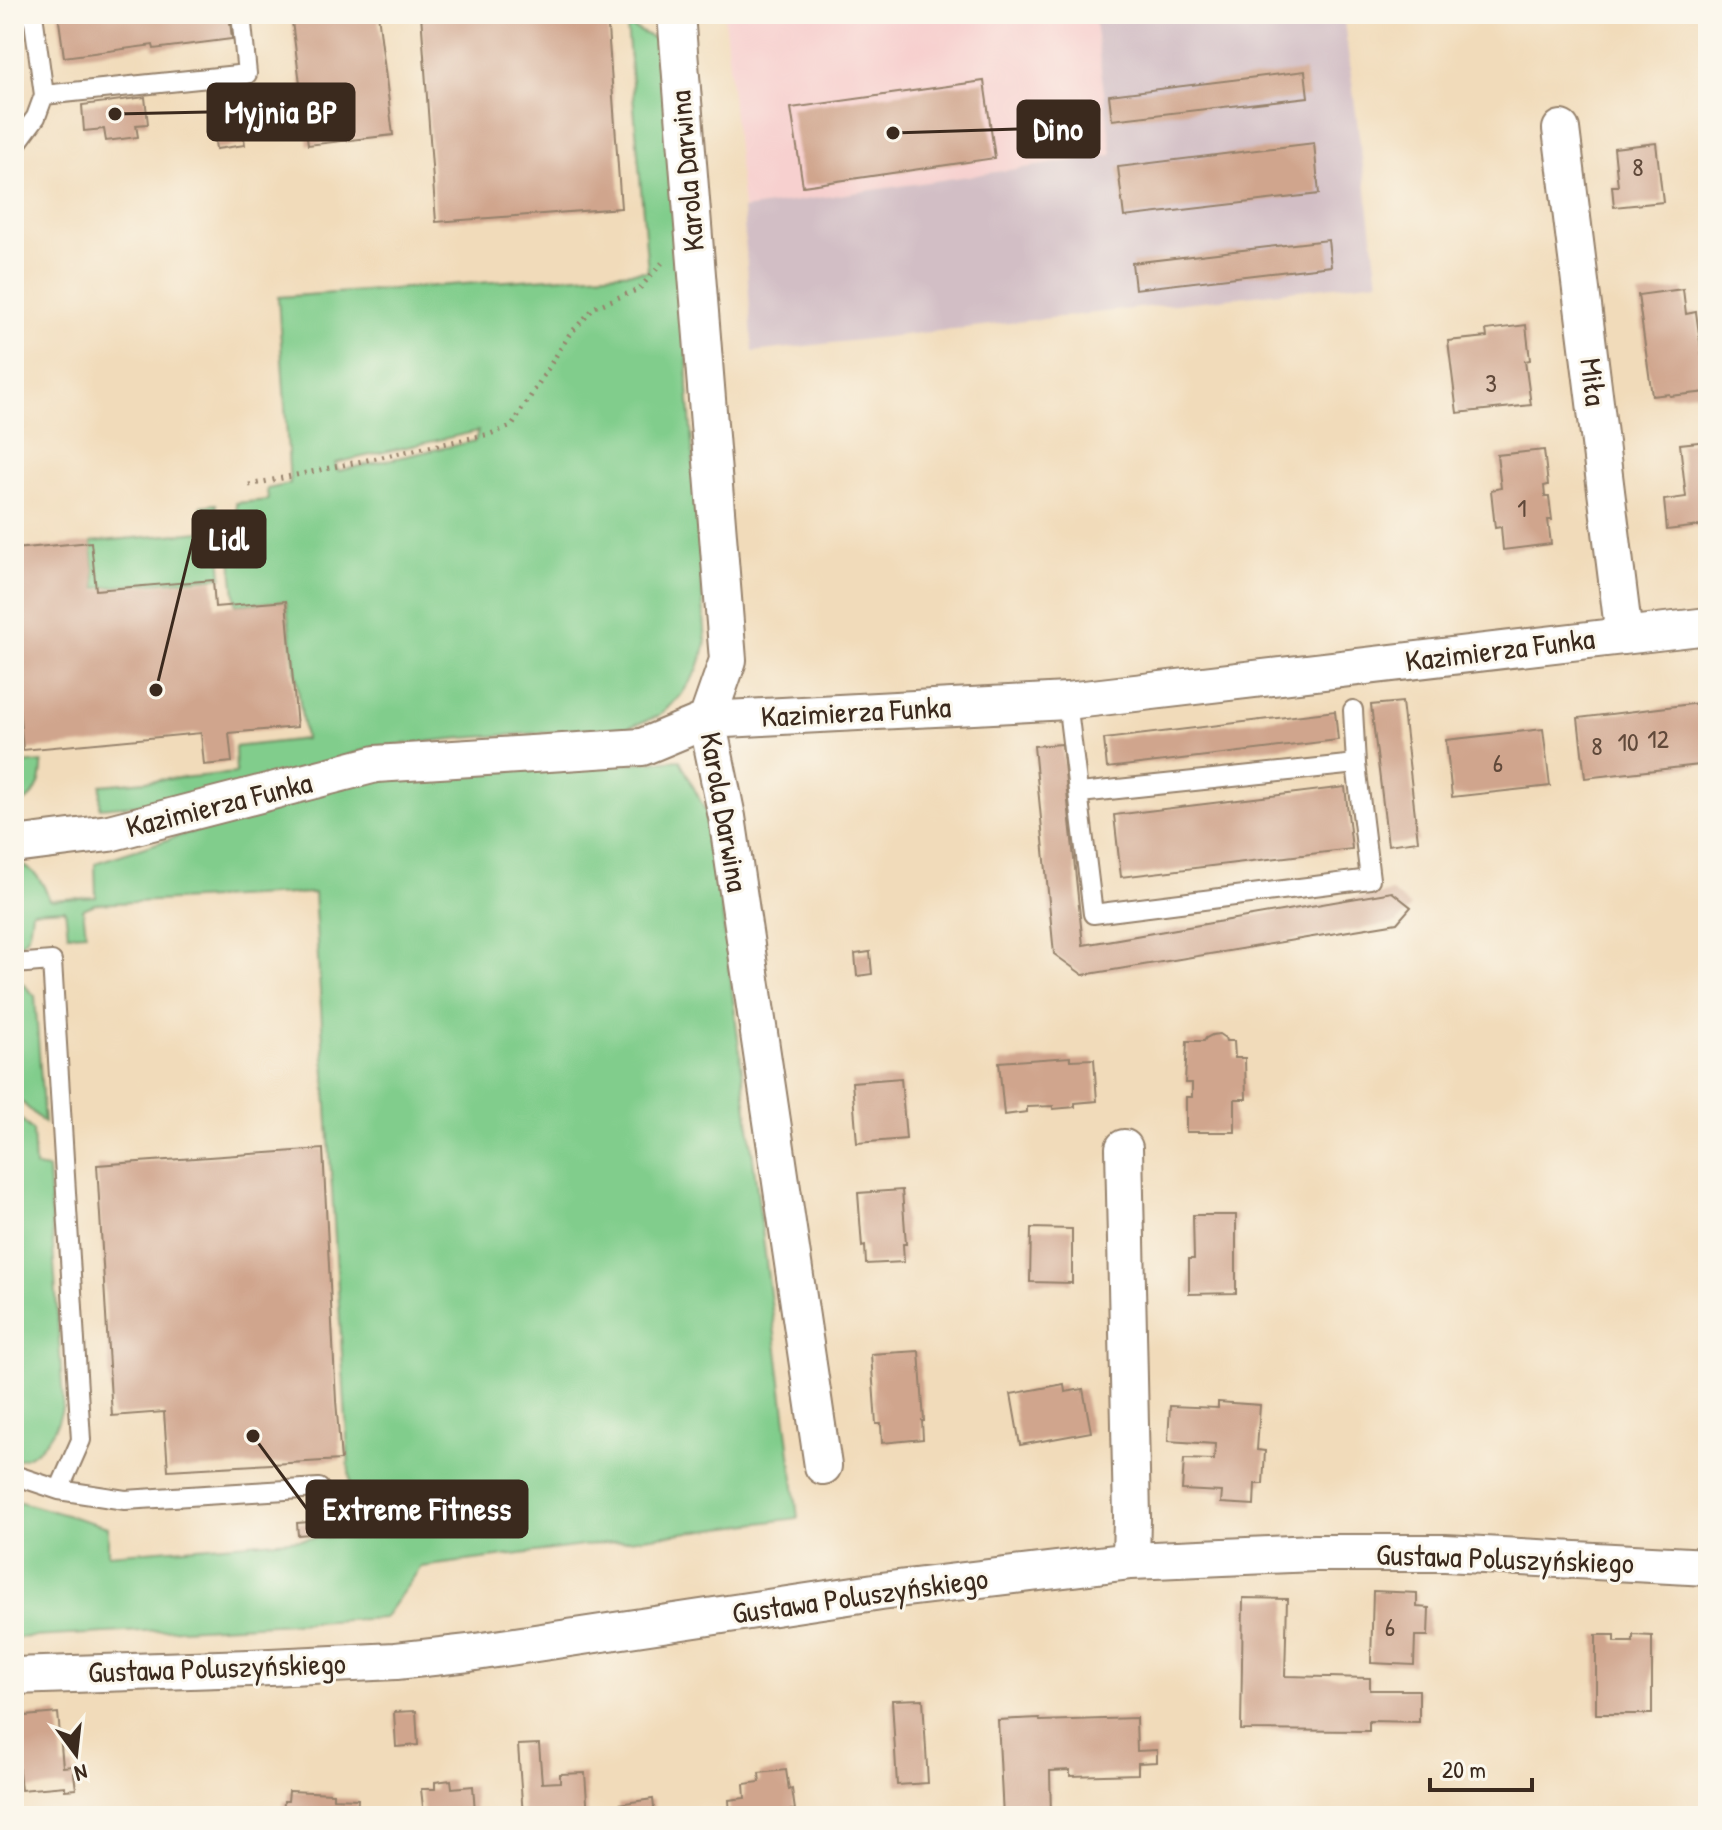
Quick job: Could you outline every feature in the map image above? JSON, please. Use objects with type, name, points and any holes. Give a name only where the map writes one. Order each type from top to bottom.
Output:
[{"type":"street","name":"Karola Darwina","points":[[676,14],[728,660],[707,720],[727,817],[823,1466]]},
{"type":"street","name":"Miła","points":[[1561,129],[1624,636]]},
{"type":"street","name":"Kazimierza Funka","points":[[14,845],[109,833],[376,764],[642,747],[707,720],[1067,701],[1708,626]]},
{"type":"street","points":[[1124,1148],[1131,1561]]},
{"type":"street","name":"Gustawa Poluszyńskiego","points":[[14,1676],[396,1661],[469,1653],[881,1591],[1131,1561],[1315,1553],[1445,1553],[1708,1567]]},
{"type":"lane","points":[[14,147],[36,117],[44,95],[33,14]]},
{"type":"lane","points":[[44,95],[247,74],[241,14]]},
{"type":"lane","points":[[1067,701],[1093,914],[1370,879],[1356,764],[1353,710]]},
{"type":"lane","points":[[1080,793],[1356,764]]},
{"type":"lane","points":[[14,964],[52,961],[81,1440],[59,1490]]},
{"type":"lane","points":[[14,1475],[59,1490],[125,1500],[319,1488]]},
{"type":"path","points":[[249,485],[490,434],[512,426],[569,335],[595,307],[639,289],[667,258]]},
{"type":"shaded area","points":[[724,14],[1094,14],[1112,155],[743,209]]},
{"type":"shaded area","points":[[1094,14],[1343,14],[1378,281],[753,352],[743,209],[1112,155]]},
{"type":"green space","points":[[627,25],[659,41],[687,345],[706,644],[697,671],[681,695],[659,716],[629,727],[375,747],[205,799],[100,808],[101,785],[236,773],[235,747],[305,739],[286,601],[236,605],[231,557],[241,556],[236,503],[268,500],[267,489],[290,484],[278,297],[648,271]],"holes":[[[478,431],[475,441],[338,471],[335,463]]]},
{"type":"green space","points":[[216,504],[222,577],[96,588],[91,542],[201,532],[201,506]]},
{"type":"green space","points":[[14,703],[21,764],[42,762],[36,790],[14,808]]},
{"type":"green space","points":[[680,760],[711,822],[798,1518],[421,1567],[384,1618],[14,1638],[14,1500],[108,1527],[108,1554],[353,1535],[314,893],[95,904],[83,909],[86,933],[68,934],[65,909],[32,911],[27,937],[14,947],[14,862],[37,876],[49,900],[96,897],[95,863],[354,780]]},
{"type":"green space","points":[[14,981],[21,982],[35,996],[44,1123],[14,1095]]},
{"type":"green space","points":[[14,1112],[33,1131],[35,1167],[48,1169],[63,1402],[58,1421],[48,1439],[33,1453],[14,1460]]},
{"type":"building","points":[[58,14],[229,14],[232,39],[154,49],[153,45],[64,57]]},
{"type":"building","points":[[291,14],[378,14],[393,135],[308,145]]},
{"type":"building","points":[[421,14],[607,14],[621,208],[436,222]]},
{"type":"building","points":[[1305,71],[1308,97],[1112,120],[1109,95]]},
{"type":"building","points":[[984,81],[995,158],[803,186],[791,108]]},
{"type":"building","points":[[145,97],[148,124],[136,125],[138,137],[106,141],[104,129],[84,131],[82,105]]},
{"type":"building","points":[[241,115],[245,145],[216,149],[212,120]]},
{"type":"building","points":[[1314,143],[1319,194],[1124,217],[1118,167]]},
{"type":"building","points":[[1656,143],[1663,202],[1614,207],[1612,186],[1618,186],[1614,148]]},
{"type":"building","points":[[1328,240],[1331,266],[1135,289],[1132,263]]},
{"type":"building","points":[[1683,289],[1686,314],[1696,312],[1707,392],[1652,396],[1638,295]]},
{"type":"building","points":[[1526,325],[1530,360],[1525,361],[1531,405],[1457,413],[1448,341],[1487,337],[1486,330]]},
{"type":"building","points":[[1708,441],[1708,525],[1667,530],[1664,500],[1686,497],[1680,444]]},
{"type":"building","points":[[1544,450],[1548,485],[1544,486],[1545,497],[1549,497],[1552,520],[1548,520],[1551,544],[1503,550],[1501,527],[1495,528],[1491,490],[1501,488],[1497,455]]},
{"type":"building","points":[[91,542],[96,590],[213,580],[215,607],[286,601],[297,727],[229,733],[232,762],[204,765],[201,733],[23,750],[14,653],[14,549]]},
{"type":"building","points":[[1402,702],[1418,841],[1388,845],[1371,705]]},
{"type":"building","points":[[1708,702],[1708,764],[1585,778],[1578,718]]},
{"type":"building","points":[[1335,711],[1338,740],[1107,768],[1104,739]]},
{"type":"building","points":[[1543,729],[1550,786],[1452,797],[1446,740]]},
{"type":"building","points":[[1062,744],[1083,945],[1392,892],[1411,907],[1397,923],[1083,975],[1054,954],[1034,746]]},
{"type":"building","points":[[1345,787],[1352,849],[1121,877],[1114,815]]},
{"type":"building","points":[[870,952],[872,974],[857,976],[855,954]]},
{"type":"building","points":[[1219,1034],[1226,1041],[1234,1041],[1235,1058],[1245,1058],[1246,1099],[1235,1099],[1235,1132],[1186,1132],[1186,1097],[1192,1097],[1192,1083],[1185,1083],[1187,1041],[1204,1041]]},
{"type":"building","points":[[1070,1057],[1070,1060],[1094,1059],[1097,1101],[1053,1109],[1053,1106],[1027,1107],[1027,1112],[1004,1115],[999,1062]]},
{"type":"building","points":[[901,1078],[906,1139],[857,1143],[852,1082]]},
{"type":"building","points":[[323,1149],[341,1460],[168,1470],[164,1412],[112,1416],[97,1165]]},
{"type":"building","points":[[902,1190],[906,1244],[903,1244],[904,1262],[866,1264],[858,1193]]},
{"type":"building","points":[[1193,1215],[1236,1215],[1236,1293],[1189,1294],[1189,1259],[1194,1259]]},
{"type":"building","points":[[1031,1228],[1072,1229],[1072,1283],[1030,1282]]},
{"type":"building","points":[[919,1351],[923,1439],[882,1443],[881,1424],[876,1424],[871,1354]]},
{"type":"building","points":[[1064,1384],[1065,1392],[1083,1389],[1091,1432],[1020,1445],[1011,1394]]},
{"type":"building","points":[[1218,1402],[1260,1405],[1257,1450],[1265,1451],[1263,1484],[1255,1484],[1254,1505],[1221,1503],[1222,1492],[1182,1490],[1184,1459],[1214,1460],[1215,1444],[1168,1441],[1170,1406],[1218,1408]]},
{"type":"building","points":[[309,1522],[310,1534],[298,1535],[297,1523]]},
{"type":"building","points":[[1373,1591],[1417,1593],[1417,1607],[1429,1608],[1428,1636],[1415,1636],[1414,1665],[1371,1663]]},
{"type":"building","points":[[1243,1598],[1287,1599],[1285,1676],[1370,1678],[1370,1690],[1419,1690],[1419,1722],[1369,1721],[1369,1731],[1241,1730]]},
{"type":"building","points":[[1596,1635],[1615,1635],[1615,1642],[1633,1642],[1633,1635],[1652,1636],[1652,1714],[1596,1714]]},
{"type":"building","points":[[923,1699],[928,1783],[897,1785],[892,1700]]},
{"type":"building","points":[[416,1711],[418,1745],[396,1747],[394,1712]]},
{"type":"building","points":[[58,1713],[63,1767],[73,1766],[76,1789],[65,1790],[65,1786],[21,1790],[17,1752],[14,1752],[14,1739],[17,1739],[14,1717]]},
{"type":"building","points":[[1039,1718],[1040,1721],[1136,1718],[1137,1751],[1157,1750],[1157,1762],[1138,1763],[1138,1774],[1070,1776],[1070,1770],[1050,1771],[1051,1816],[1003,1816],[998,1720]]},
{"type":"building","points":[[539,1744],[542,1783],[560,1782],[560,1774],[585,1773],[588,1816],[523,1816],[518,1745]]},
{"type":"building","points":[[786,1770],[795,1810],[791,1810],[792,1816],[730,1816],[729,1800],[745,1798],[744,1784],[760,1782],[759,1773]]},
{"type":"building","points":[[451,1780],[452,1788],[473,1786],[475,1811],[483,1816],[424,1816],[421,1789],[435,1789],[435,1782]]},
{"type":"building","points":[[289,1791],[333,1793],[333,1798],[358,1799],[357,1816],[283,1816],[284,1801],[288,1801]]},
{"type":"building","points":[[653,1799],[655,1816],[620,1816],[618,1804]]},
{"type":"place","name":"Myjnia BP","points":[[115,114]]},
{"type":"place","name":"Dino","points":[[893,133]]},
{"type":"place","name":"Lidl","points":[[156,690]]},
{"type":"place","name":"Extreme Fitness","points":[[253,1436]]}]
